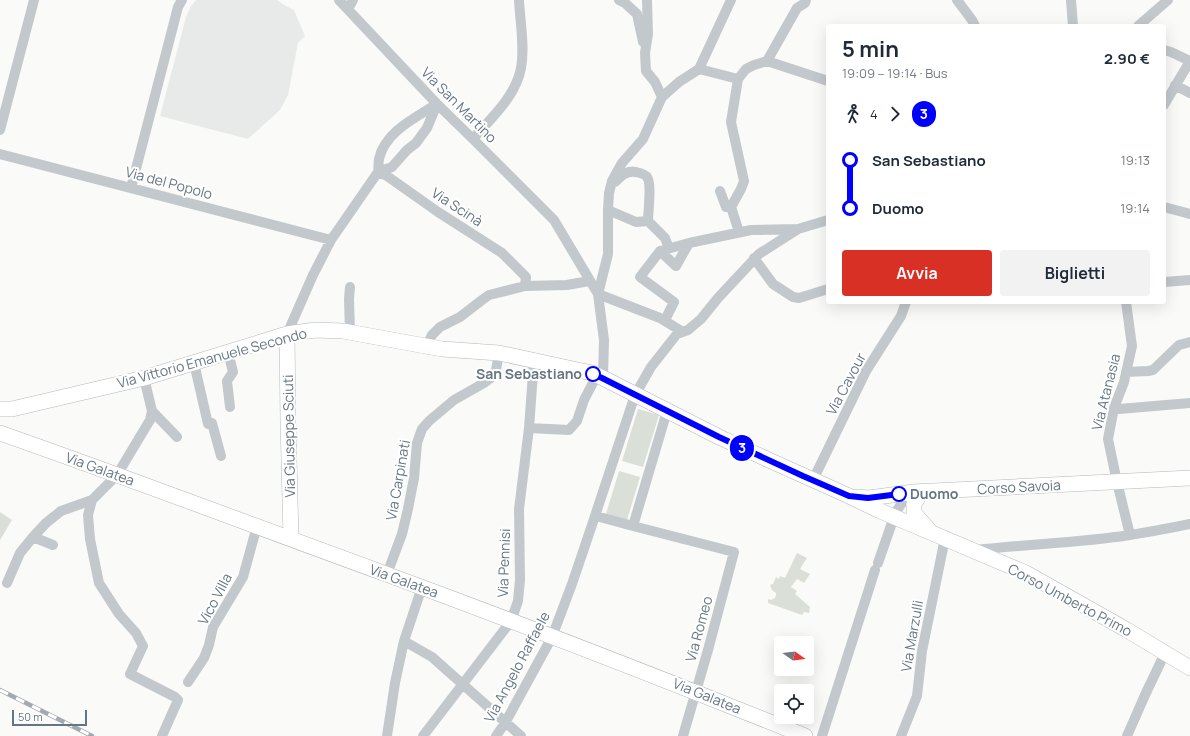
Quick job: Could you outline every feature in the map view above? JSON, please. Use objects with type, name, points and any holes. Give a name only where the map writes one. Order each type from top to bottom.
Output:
[{"type":"street","points":[[0,130],[34,0]]},
{"type":"street","points":[[131,188],[178,7],[182,0]]},
{"type":"street","name":"Via San Martino","points":[[339,0],[350,4],[437,104],[554,220],[600,298]]},
{"type":"street","points":[[473,139],[505,102],[516,84],[521,68],[522,51],[519,0]]},
{"type":"street","points":[[619,0],[625,3],[637,14],[645,53],[646,71],[656,82],[662,97]]},
{"type":"street","points":[[645,53],[648,34],[646,0]]},
{"type":"street","points":[[529,428],[569,430],[577,421],[584,400],[604,359],[600,298],[608,254],[608,210],[612,181],[622,163],[643,139],[662,97],[680,82],[699,70],[731,0]]},
{"type":"street","points":[[767,61],[796,8],[805,3],[806,0]]},
{"type":"street","points":[[957,0],[974,24]]},
{"type":"street","points":[[1071,0],[1073,24]]},
{"type":"street","points":[[1140,24],[1168,0]]},
{"type":"street","points":[[1166,51],[1190,61],[1166,101]]},
{"type":"street","points":[[738,232],[731,207],[744,181],[731,122],[738,79],[746,70],[754,65],[767,61],[826,80]]},
{"type":"street","points":[[699,70],[738,79]]},
{"type":"street","points":[[1175,85],[1190,93]]},
{"type":"street","points":[[287,334],[313,275],[331,240],[378,172],[379,159],[383,148],[390,138],[403,126],[437,104]]},
{"type":"street","points":[[378,172],[392,167],[407,150],[416,143],[427,128],[437,104]]},
{"type":"street","name":"Via del Popolo","points":[[0,154],[331,240]]},
{"type":"street","name":"Via Scinà","points":[[378,172],[388,176],[438,212],[502,253],[526,277],[525,286]]},
{"type":"street","points":[[611,185],[620,176],[627,172],[638,172],[647,177],[650,185],[648,221],[665,238],[664,249],[640,277],[674,302],[662,319]]},
{"type":"street","points":[[720,192],[726,207],[731,207]]},
{"type":"street","points":[[1166,208],[1190,214]]},
{"type":"street","points":[[608,210],[636,222],[648,221]]},
{"type":"street","points":[[664,249],[738,232],[751,230],[798,229],[826,221]]},
{"type":"street","name":"Via Angelo Raffaele","points":[[496,736],[552,637],[595,518],[635,395],[651,367],[680,333],[688,330],[701,319],[756,256],[798,229]]},
{"type":"street","points":[[664,249],[676,266],[690,243]]},
{"type":"street","points":[[756,256],[773,284],[793,297],[799,298],[826,290]]},
{"type":"street","points":[[1166,282],[1190,280]]},
{"type":"street","points":[[427,346],[432,335],[440,327],[460,317],[489,295],[525,286],[567,285],[589,281]]},
{"type":"street","points":[[350,287],[350,332]]},
{"type":"street","points":[[600,298],[662,319],[680,333]]},
{"type":"street","name":"Via Cavour","points":[[813,480],[866,371],[901,316],[905,304]]},
{"type":"street","name":"Via Atanasia","points":[[1126,304],[1132,346],[1124,382],[1114,408],[1108,439],[1130,535]]},
{"type":"street","name":"Via Vittorio Emanuele Secondo","points":[[0,409],[12,409],[144,378],[287,334],[315,330],[350,332],[442,349],[499,353],[597,375],[744,448]]},
{"type":"street","name":"Via Giuseppe Sciuti","points":[[287,334],[291,538]]},
{"type":"street","points":[[1126,372],[1153,370],[1179,345],[1190,342]]},
{"type":"street","points":[[228,352],[233,372],[227,381],[230,407]]},
{"type":"street","name":"Via Carpinati","points":[[387,574],[402,534],[414,478],[417,444],[422,429],[429,421],[454,400],[484,383],[493,376],[496,370],[499,353]]},
{"type":"street","name":"Via Pennisi","points":[[422,736],[511,621],[518,601],[520,580],[519,509],[529,428],[534,360]]},
{"type":"street","points":[[194,363],[208,424],[212,423],[221,456]]},
{"type":"street","points":[[7,583],[20,553],[33,536],[46,523],[61,511],[92,500],[117,475],[150,420],[152,411],[144,378]]},
{"type":"street","points":[[1114,408],[1119,409],[1190,403]]},
{"type":"street","points":[[152,411],[177,437]]},
{"type":"street","points":[[595,518],[634,526],[670,412]]},
{"type":"street","name":"Via Galatea","points":[[0,433],[422,587],[696,692],[805,736]]},
{"type":"street","name":"Corso Umberto Primo","points":[[744,448],[934,535],[1026,573],[1190,668]]},
{"type":"street","name":"Corso Savoia","points":[[849,496],[868,498],[918,491],[1190,478]]},
{"type":"street","points":[[822,736],[894,517],[900,504],[918,491]]},
{"type":"street","points":[[918,491],[914,504],[914,513],[934,535]]},
{"type":"street","points":[[92,500],[88,515],[90,539],[99,583],[120,614],[136,633],[143,646],[130,674],[175,696],[178,700],[162,736]]},
{"type":"street","points":[[972,551],[1130,535],[1190,524]]},
{"type":"street","name":"Vico Villa","points":[[188,682],[204,658],[213,627],[244,577],[257,526]]},
{"type":"street","name":"Via Romeo","points":[[634,526],[734,552],[683,736]]},
{"type":"street","name":"Via Marzulli","points":[[901,736],[917,696],[922,651],[943,548],[934,535]]},
{"type":"street","points":[[33,536],[53,546]]},
{"type":"street","points":[[387,736],[395,683],[404,641],[422,587]]},
{"type":"street","points":[[404,641],[432,656],[521,736]]},
{"type":"street","points":[[1127,736],[1165,653]]},
{"type":"shaded area","points":[[196,0],[277,0],[294,10],[305,36],[298,43],[288,95],[280,110],[248,139],[160,116],[186,17],[191,6]]},
{"type":"shaded area","points":[[638,409],[659,415],[643,467],[622,461]]},
{"type":"shaded area","points":[[619,471],[640,477],[627,520],[606,514]]},
{"type":"shaded area","points":[[0,512],[12,520],[0,540]]},
{"type":"shaded area","points":[[797,553],[807,558],[800,569],[810,574],[804,583],[797,579],[791,587],[797,591],[795,594],[810,607],[809,613],[804,612],[802,615],[768,603],[768,599],[771,600],[775,598],[776,594],[770,585],[773,584],[776,577],[779,579],[780,576],[785,578]]},
{"type":"railway","points":[[0,690],[92,736]]},
{"type":"bus line","name":"3","points":[[593,374],[719,437],[849,496],[868,498],[899,494]]},
{"type":"place","name":"San Sebastiano","points":[[593,374]]},
{"type":"place","name":"Duomo","points":[[899,494]]}]
